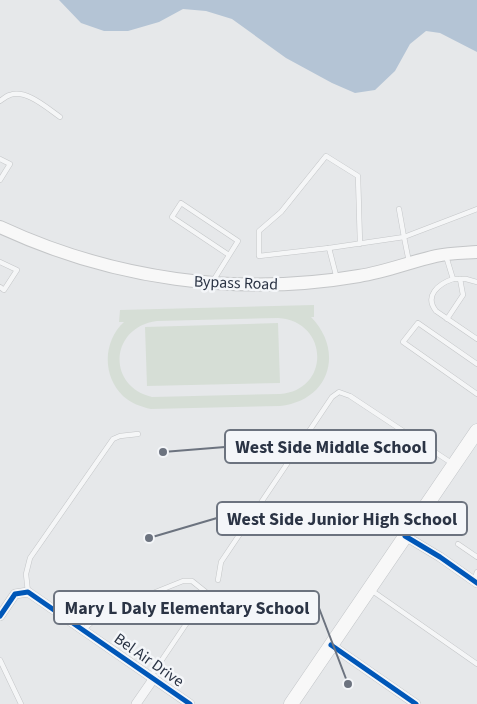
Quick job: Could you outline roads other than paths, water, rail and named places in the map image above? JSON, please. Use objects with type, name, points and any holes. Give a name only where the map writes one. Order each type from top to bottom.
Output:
[{"type":"main road","name":"Bypass Road","points":[[0,227],[54,250],[107,266],[150,276],[211,283],[264,285],[337,280],[446,255],[477,252]]},
{"type":"main road","points":[[291,704],[454,465],[474,440]]},
{"type":"street","points":[[405,536],[476,579]]},
{"type":"street","points":[[0,616],[15,594],[28,592]]},
{"type":"street","name":"Bel Air Drive","points":[[28,592],[190,704]]},
{"type":"street","points":[[330,645],[416,704]]},
{"type":"street","points":[[136,704],[152,677]]},
{"type":"lane","points":[[0,101],[10,95],[24,94],[60,117]]},
{"type":"lane","points":[[360,244],[358,176],[326,156],[280,212],[259,231],[259,256],[360,244],[404,237],[477,209]]},
{"type":"lane","points":[[0,159],[10,164],[0,180]]},
{"type":"lane","points":[[211,283],[238,241],[181,203],[172,217],[228,255]]},
{"type":"lane","points":[[399,209],[410,264]]},
{"type":"lane","points":[[329,248],[337,280]]},
{"type":"lane","points":[[446,255],[452,279]]},
{"type":"lane","points":[[0,262],[17,270],[4,290],[0,287]]},
{"type":"lane","points":[[477,282],[466,279],[452,279],[444,282],[439,286],[431,302],[436,311],[477,340]]},
{"type":"lane","points":[[447,319],[463,295],[460,279]]},
{"type":"lane","points":[[477,364],[418,323],[403,342],[477,394]]},
{"type":"lane","points":[[218,580],[221,562],[332,398],[339,392],[350,396],[454,465]]},
{"type":"lane","points":[[28,592],[26,574],[30,558],[113,439],[120,436],[138,434]]},
{"type":"lane","points":[[458,544],[477,557]]},
{"type":"lane","points":[[83,630],[101,614],[183,581],[192,581],[207,593],[152,677]]},
{"type":"lane","points":[[369,589],[477,664]]},
{"type":"lane","points":[[0,660],[21,704]]},
{"type":"water","points":[[59,0],[477,0],[477,52],[440,33],[426,31],[410,44],[395,71],[375,90],[355,93],[286,58],[232,19],[206,11],[183,9],[159,22],[128,31],[104,31],[81,23]]},
{"type":"place","name":"West Side Middle School","points":[[163,452]]},
{"type":"place","name":"West Side Junior High School","points":[[149,538]]},
{"type":"place","name":"Mary L Daly Elementary School","points":[[348,684]]}]
